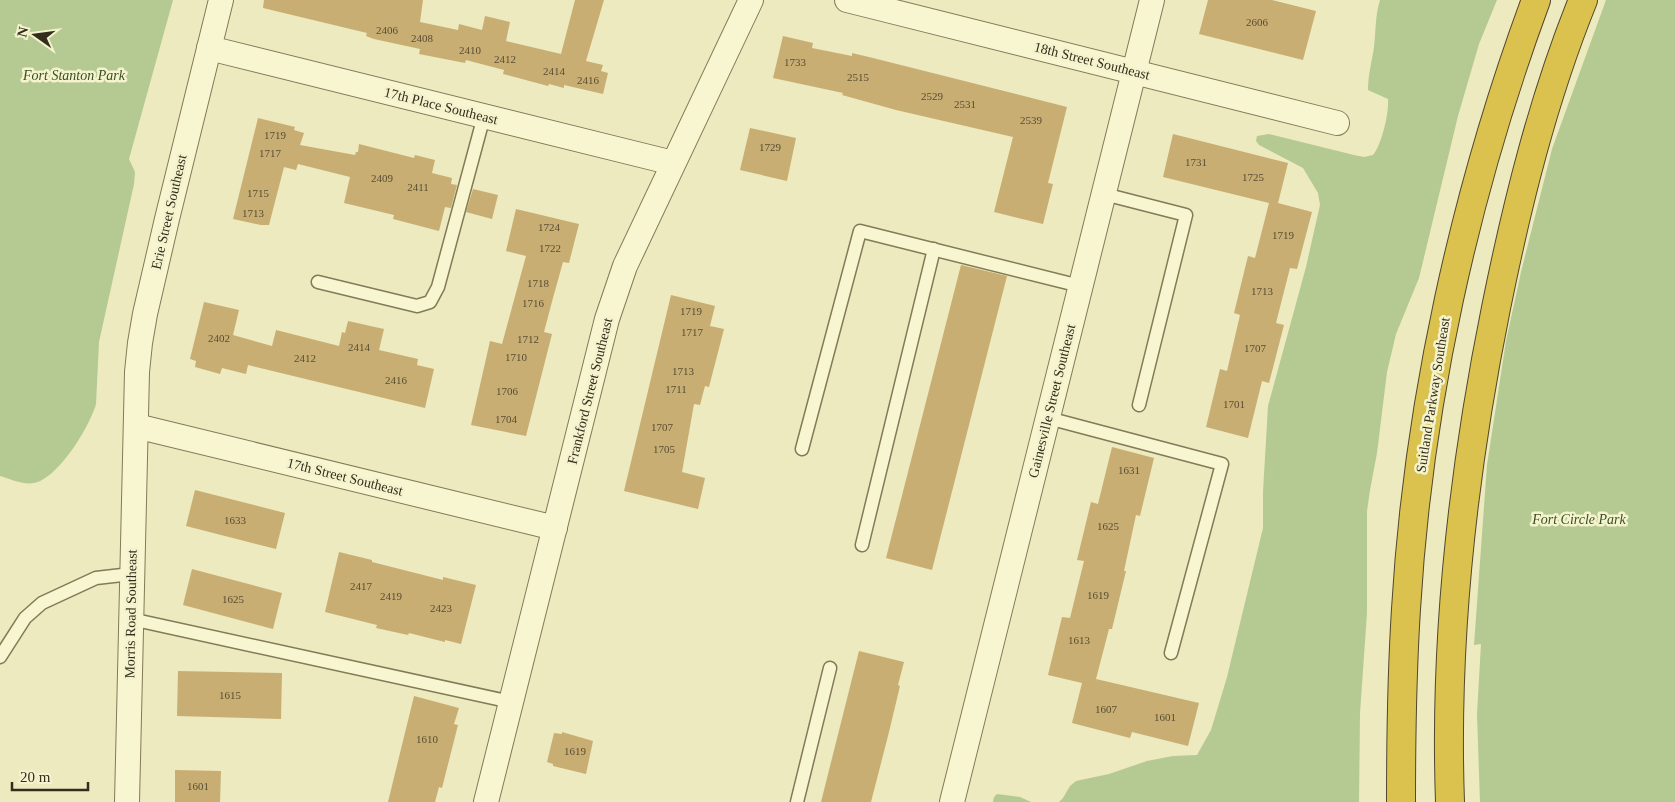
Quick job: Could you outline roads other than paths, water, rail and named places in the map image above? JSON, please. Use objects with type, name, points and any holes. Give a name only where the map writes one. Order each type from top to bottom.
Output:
[{"type":"highway","name":"Suitland Parkway Southeast","points":[[1401,802],[1401,711],[1406,607],[1416,505],[1432,392],[1443,327],[1467,223],[1500,107],[1536,0]]},
{"type":"highway","points":[[1450,802],[1448,729],[1452,613],[1462,512],[1478,400],[1516,217],[1542,120],[1583,0]]},
{"type":"street","name":"Erie Street Southeast","points":[[136,426],[137,372],[145,314],[221,0]]},
{"type":"street","name":"Frankford Street Southeast","points":[[486,802],[607,318],[625,266],[751,0]]},
{"type":"street","name":"18th Street Southeast","points":[[847,0],[1337,123]]},
{"type":"street","name":"Gainesville Street Southeast","points":[[952,802],[1152,0]]},
{"type":"street","name":"17th Place Southeast","points":[[209,48],[673,163]]},
{"type":"street","name":"17th Street Southeast","points":[[136,426],[555,528]]},
{"type":"street","name":"Morris Road Southeast","points":[[127,802],[136,426]]},
{"type":"lane","points":[[318,282],[417,306],[430,302],[438,287],[484,116]]},
{"type":"lane","points":[[1104,194],[1186,215],[1139,405]]},
{"type":"lane","points":[[802,449],[860,231],[1080,286]]},
{"type":"lane","points":[[862,545],[934,248]]},
{"type":"lane","points":[[1048,418],[1222,464],[1171,653]]},
{"type":"lane","points":[[0,657],[25,618],[42,603],[96,578],[131,574]]},
{"type":"lane","points":[[131,619],[511,702]]},
{"type":"lane","points":[[797,802],[830,668]]},
{"type":"park label","name":"Fort Stanton Park","points":[[74,75]]},
{"type":"park label","name":"Fort Circle Park","points":[[1579,519]]}]
